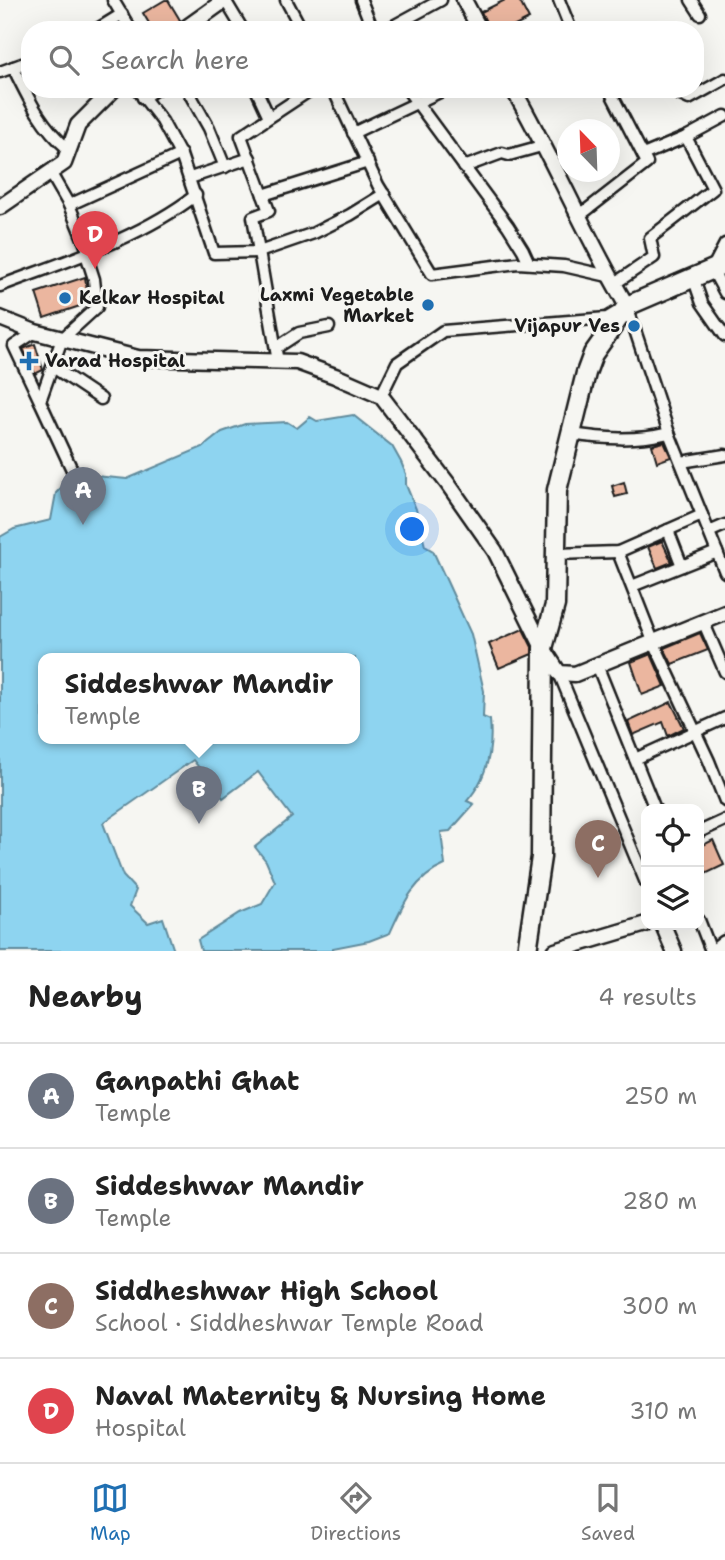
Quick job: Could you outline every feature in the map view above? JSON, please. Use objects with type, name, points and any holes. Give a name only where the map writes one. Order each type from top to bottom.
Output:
[{"type":"highway","points":[[527,951],[541,857],[543,648],[555,605],[557,490],[586,373],[593,354],[627,306],[719,267]]},
{"type":"street","points":[[114,0],[126,21]]},
{"type":"street","points":[[196,21],[225,0],[238,21]]},
{"type":"street","points":[[286,0],[297,21]]},
{"type":"street","points":[[361,0],[369,21]]},
{"type":"street","points":[[402,21],[441,0]]},
{"type":"street","points":[[464,0],[475,21]]},
{"type":"street","points":[[559,0],[567,21]]},
{"type":"street","points":[[691,0],[700,14]]},
{"type":"street","points":[[111,21],[122,14]]},
{"type":"street","points":[[0,72],[21,64]]},
{"type":"street","points":[[13,67],[21,84]]},
{"type":"street","points":[[704,91],[725,79]]},
{"type":"street","points":[[28,98],[35,113],[56,139],[69,150]]},
{"type":"street","points":[[0,207],[65,163],[78,125],[105,98]]},
{"type":"street","points":[[143,98],[162,121],[181,154],[214,253],[259,252],[314,233],[384,194]]},
{"type":"street","points":[[192,98],[209,128],[225,167]]},
{"type":"street","points":[[260,98],[269,117]]},
{"type":"street","points":[[277,355],[253,217],[269,211],[241,136],[298,98]]},
{"type":"street","points":[[337,98],[384,194],[432,274],[528,263],[564,266],[611,280],[654,257],[650,238],[713,189],[686,137]]},
{"type":"street","points":[[413,98],[508,226],[528,263]]},
{"type":"street","points":[[354,133],[427,98]]},
{"type":"street","points":[[518,98],[545,145],[611,280],[627,306],[669,433],[725,572]]},
{"type":"street","points":[[579,216],[647,163],[617,98]]},
{"type":"street","points":[[643,155],[686,137],[725,116]]},
{"type":"street","points":[[464,167],[502,153],[509,155],[545,145]]},
{"type":"street","points":[[69,205],[181,154]]},
{"type":"street","points":[[190,178],[250,159]]},
{"type":"street","points":[[263,195],[368,162]]},
{"type":"street","points":[[40,401],[62,339],[97,307],[88,254],[69,205],[50,172]]},
{"type":"street","points":[[0,286],[88,254],[176,211],[196,195]]},
{"type":"street","points":[[725,244],[719,267],[725,293]]},
{"type":"street","points":[[693,277],[702,303],[725,336]]},
{"type":"street","points":[[381,396],[397,363],[443,331],[607,318],[627,306]]},
{"type":"street","points":[[0,317],[35,332],[138,358],[188,361],[277,355],[381,396],[495,551],[543,648],[559,673],[641,871]]},
{"type":"street","points":[[277,355],[299,333],[329,327]]},
{"type":"street","points":[[35,332],[14,346],[74,474]]},
{"type":"street","points":[[53,367],[100,399]]},
{"type":"street","points":[[571,434],[600,439],[645,439],[669,433]]},
{"type":"street","points":[[681,462],[725,455]]},
{"type":"street","points":[[556,554],[618,552],[702,515]]},
{"type":"street","points":[[709,532],[725,525]]},
{"type":"street","points":[[668,530],[682,566]]},
{"type":"street","points":[[618,552],[653,641],[725,801]]},
{"type":"street","points":[[632,586],[717,552]]},
{"type":"street","points":[[559,673],[575,674],[725,613]]},
{"type":"street","points":[[703,621],[725,671]]},
{"type":"street","points":[[597,665],[653,804]]},
{"type":"street","points":[[635,759],[725,718]]},
{"type":"street","points":[[704,830],[725,820]]},
{"type":"street","points":[[555,951],[641,925]]},
{"type":"street","points":[[665,930],[674,951]]},
{"type":"street","points":[[704,930],[713,951],[725,943]]},
{"type":"water","points":[[353,415],[392,446],[406,474],[406,485],[416,509],[425,546],[433,551],[471,634],[484,691],[483,717],[490,720],[489,753],[484,773],[467,801],[474,804],[450,831],[441,832],[445,865],[434,870],[417,885],[405,902],[390,933],[369,941],[333,948],[333,951],[201,951],[198,940],[240,913],[262,904],[275,882],[266,861],[255,847],[292,817],[258,772],[223,798],[193,760],[103,823],[123,876],[136,890],[130,906],[148,923],[163,918],[174,951],[0,951],[0,537],[14,529],[51,520],[56,493],[74,474],[127,479],[203,447],[222,432],[245,424],[287,422],[297,428],[310,417],[317,421]]},
{"type":"building","points":[[168,0],[180,20],[148,21],[143,13]]},
{"type":"building","points":[[505,0],[519,0],[529,19],[486,21],[481,12]]},
{"type":"building","name":"Kelkar Hospital","points":[[85,277],[89,303],[44,318],[36,293]]},
{"type":"building","points":[[35,344],[43,370],[35,374],[23,349]]},
{"type":"building","points":[[664,442],[671,457],[657,462],[652,445]]},
{"type":"building","points":[[624,482],[627,494],[615,497],[612,486]]},
{"type":"building","points":[[662,541],[672,562],[657,568],[648,547]]},
{"type":"building","points":[[523,629],[532,647],[532,654],[499,668],[489,644]]},
{"type":"building","points":[[700,633],[708,650],[672,664],[664,648]]},
{"type":"building","points":[[651,654],[665,686],[642,695],[631,662]]},
{"type":"building","points":[[671,702],[684,728],[668,736],[663,722],[633,735],[628,722]]},
{"type":"building","points":[[713,840],[724,865],[704,875],[704,867],[704,844]]},
{"type":"place","name":"Naval Maternity & Nursing Home","points":[[95,269]]},
{"type":"place","name":"Kelkar Hospital","points":[[65,298]]},
{"type":"place","name":"Laxmi Vegetable Market","points":[[428,305]]},
{"type":"place","name":"Vijapur Ves","points":[[634,326]]},
{"type":"place","name":"Varad Hospital","points":[[29,361]]},
{"type":"place","name":"Ganpathi Ghat","points":[[83,525]]},
{"type":"place","name":"Siddeshwar Mandir","points":[[199,824]]},
{"type":"place","name":"Siddheshwar High School","points":[[598,878]]}]
